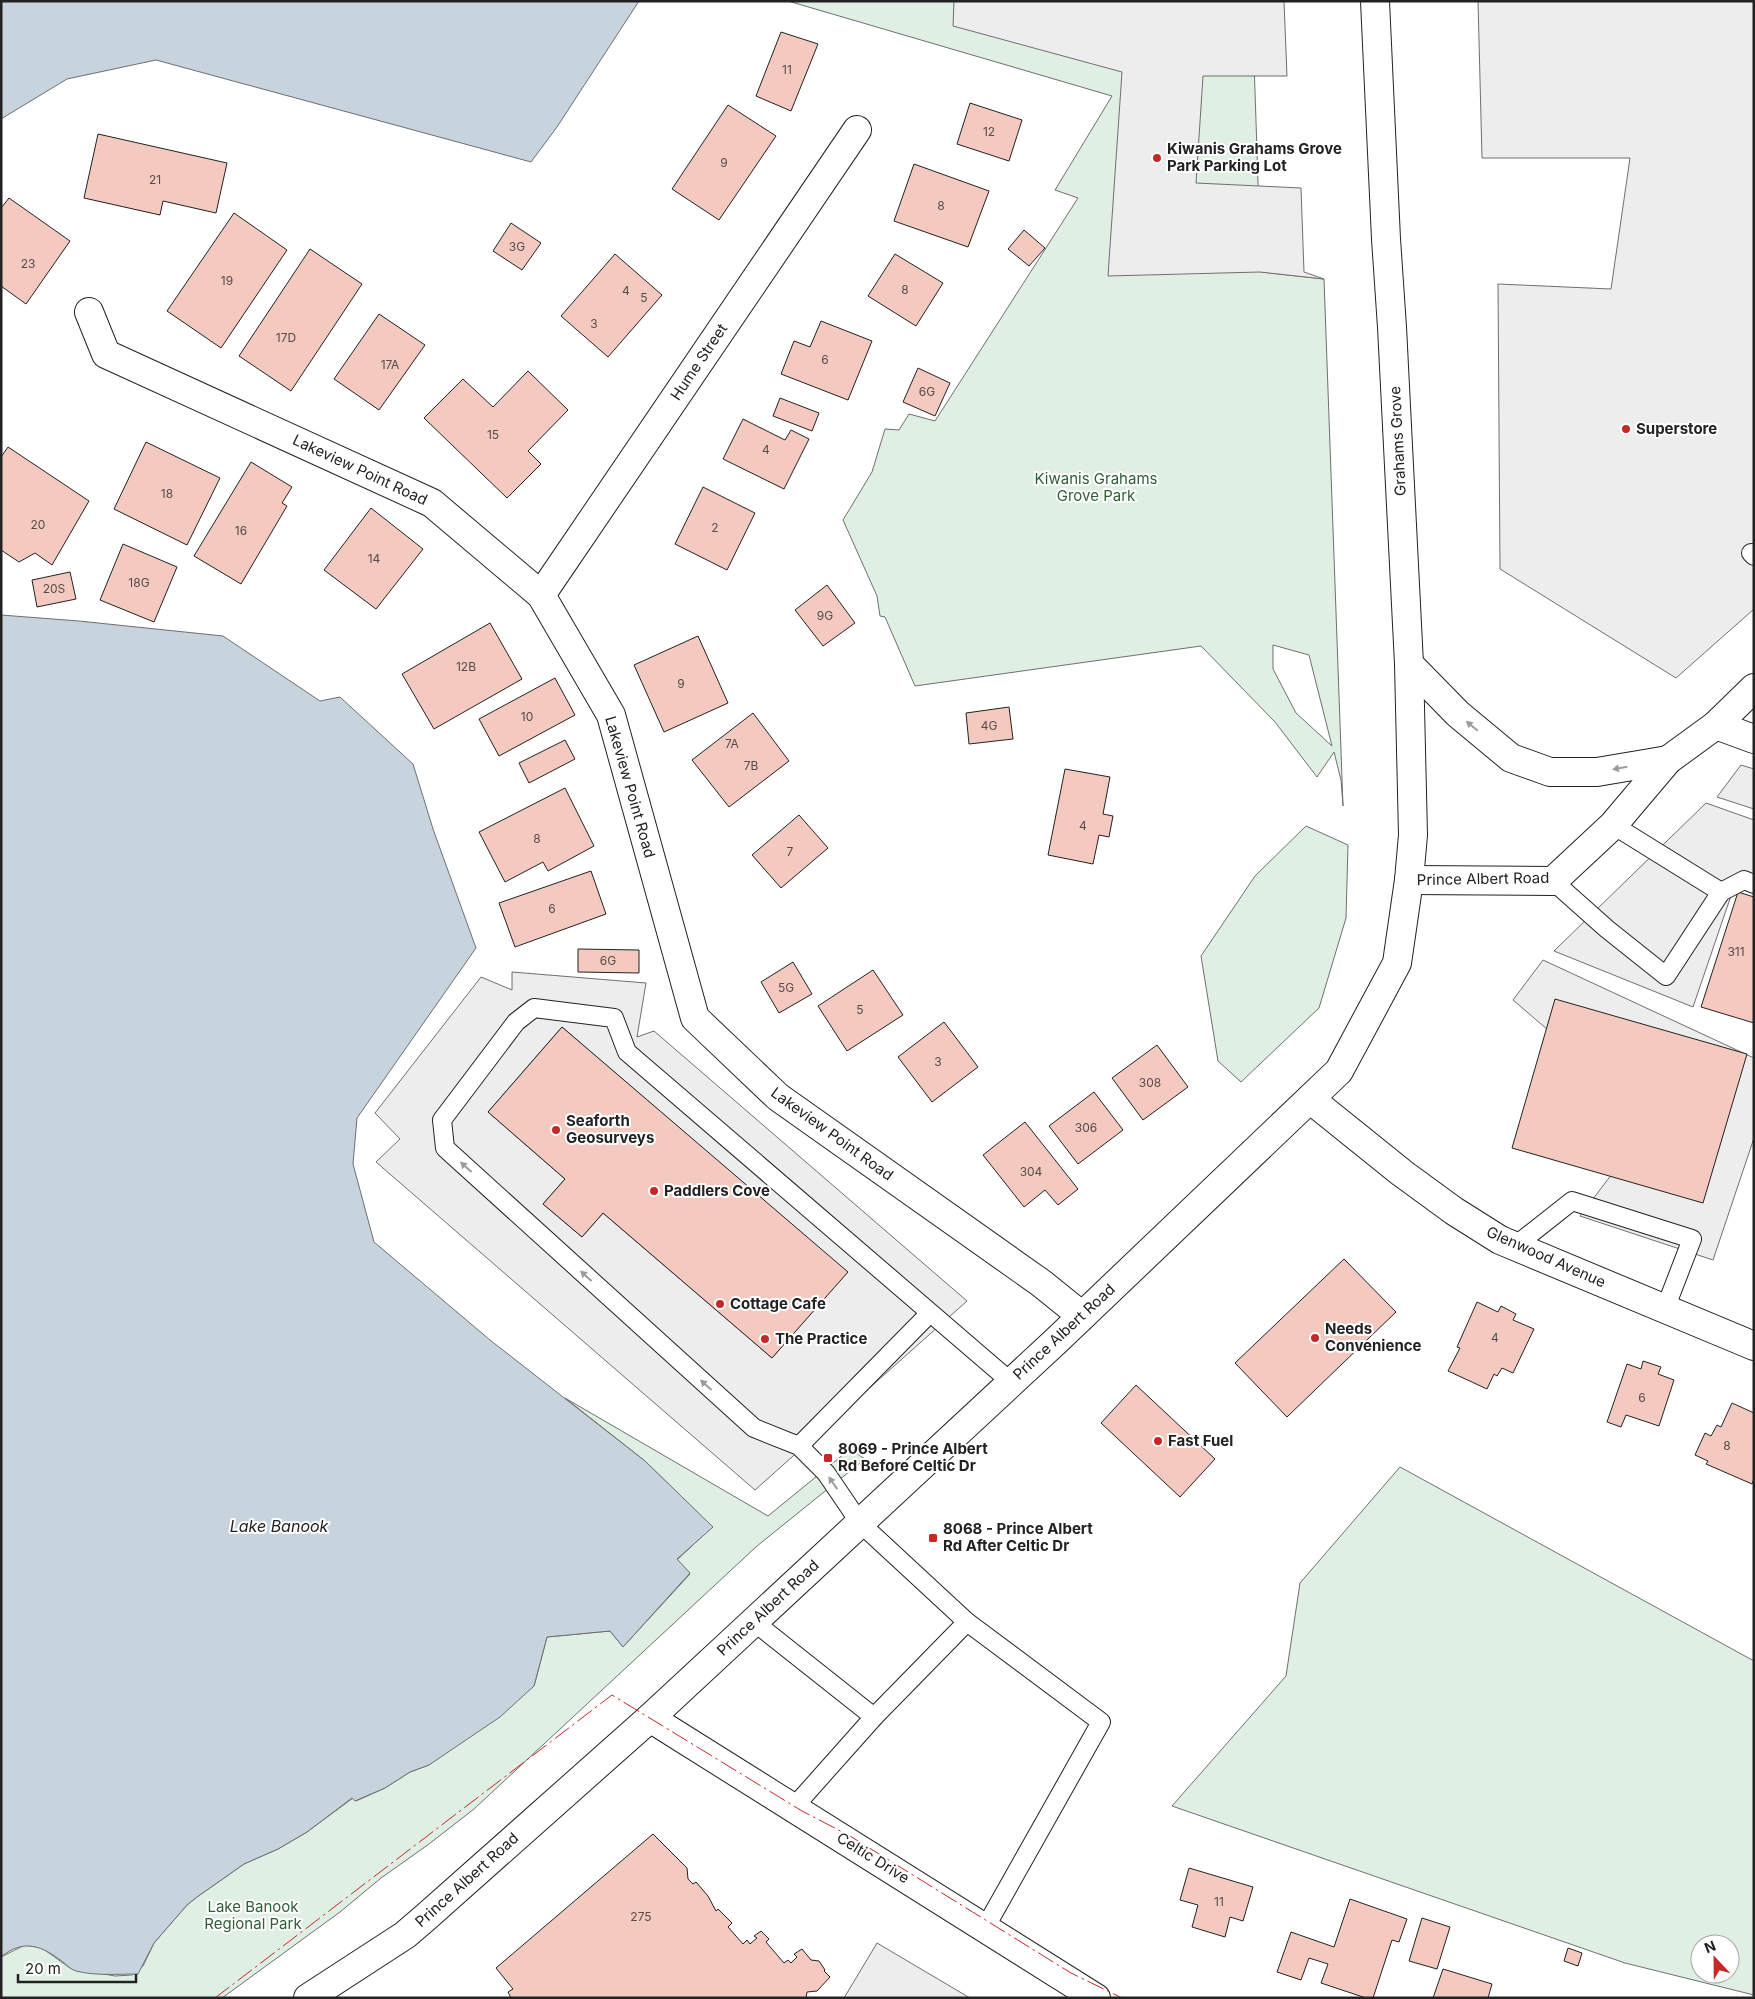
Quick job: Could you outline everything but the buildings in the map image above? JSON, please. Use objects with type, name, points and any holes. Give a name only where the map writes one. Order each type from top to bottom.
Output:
[{"type":"street","name":"Grahams Grove","points":[[1375,1],[1409,664],[1413,835],[1409,880]]},
{"type":"street","name":"Hume Street","points":[[541,595],[857,130]]},
{"type":"street","name":"Lakeview Point Road","points":[[90,312],[106,354],[432,503],[541,595],[611,715],[695,1018],[778,1097],[1040,1283],[1082,1316]]},
{"type":"street","points":[[1409,664],[1458,714],[1511,758],[1550,772],[1597,772],[1668,760]]},
{"type":"street","name":"Prince Albert Road","points":[[308,1998],[405,1935],[650,1718],[1082,1316],[1339,1071],[1397,963],[1409,880],[1553,881],[1613,825],[1668,760],[1716,725],[1754,688]]},
{"type":"street","points":[[1716,725],[1754,739]]},
{"type":"street","name":"Glenwood Avenue","points":[[1310,1099],[1402,1173],[1454,1211],[1500,1240],[1754,1346]]},
{"type":"street","name":"Celtic Drive","points":[[650,1718],[1096,1998]]},
{"type":"lane","points":[[1613,825],[1721,892]]},
{"type":"lane","points":[[1553,881],[1607,929],[1666,976],[1721,892],[1744,880],[1754,884]]},
{"type":"lane","points":[[985,1928],[1101,1722],[967,1622],[860,1523],[826,1473],[799,1446],[754,1428],[445,1148],[442,1120],[516,1022],[534,1008],[614,1018],[627,1052],[1011,1382]]},
{"type":"lane","points":[[1515,1246],[1572,1201],[1692,1239],[1665,1309]]},
{"type":"lane","points":[[799,1446],[930,1313]]},
{"type":"lane","points":[[754,1621],[874,1717]]},
{"type":"lane","points":[[793,1808],[874,1717],[967,1622]]},
{"type":"green space","name":"Kiwanis Grahams Grove Park","points":[[788,1],[1252,1],[1261,272],[1324,279],[1343,806],[1341,780],[1334,752],[1317,777],[1275,722],[1201,646],[915,686],[885,617],[880,616],[877,596],[843,520],[872,472],[885,429],[899,430],[909,414],[935,421],[1078,198],[1055,190],[1112,96]],"holes":[[[1273,645],[1309,655],[1332,746],[1296,713],[1273,669]]]},
{"type":"green space","points":[[1306,826],[1348,845],[1346,918],[1319,1008],[1241,1082],[1218,1061],[1201,956],[1255,876]]},
{"type":"green space","name":"Lake Banook Regional Park","points":[[565,1398],[768,1516],[850,1449],[865,1459],[757,1546],[474,1809],[381,1878],[340,1912],[222,1998],[1,1998],[1,1957],[25,1945],[42,1948],[70,1968],[115,1976],[132,1975],[143,1966],[154,1943],[187,1905],[197,1897],[244,1864],[278,1849],[307,1832],[353,1798],[356,1801],[385,1788],[410,1772],[429,1765],[534,1686],[547,1637],[610,1631],[623,1647],[690,1574],[677,1560],[712,1527],[645,1461]]},
{"type":"green space","points":[[1400,1467],[1754,1661],[1754,1995],[1710,1984],[1740,1984],[1740,1934],[1690,1934],[1690,1979],[1625,1963],[1172,1806],[1286,1676],[1300,1583]]},
{"type":"shaded area","name":"Kiwanis Grahams Grove Park Parking Lot","points":[[954,1],[1284,1],[1287,76],[1203,76],[1196,183],[1301,188],[1304,272],[1324,279],[1260,272],[1108,276],[1122,72],[953,26]]},
{"type":"shaded area","name":"Superstore","points":[[1478,1],[1754,1],[1754,609],[1676,678],[1500,569],[1498,284],[1611,289],[1630,158],[1482,158]]},
{"type":"shaded area","points":[[1741,765],[1754,769],[1754,809],[1717,797]]},
{"type":"shaded area","points":[[1706,803],[1754,820],[1754,890],[1735,884],[1693,1007],[1554,951]]},
{"type":"shaded area","points":[[1543,960],[1754,1058],[1754,1138],[1713,1260],[1580,1216],[1653,1120],[1513,1000]]},
{"type":"shaded area","points":[[512,972],[646,983],[637,1037],[654,1031],[967,1301],[755,1490],[376,1162],[400,1139],[375,1113],[481,977],[512,990]],"holes":[[[562,1027],[847,1272],[772,1358],[603,1213],[582,1237],[543,1204],[565,1179],[488,1112]]]},
{"type":"shaded area","points":[[877,1943],[970,1998],[844,1998]]},
{"type":"water","points":[[1,1],[639,1],[557,127],[531,162],[156,60],[67,79],[1,119]]},
{"type":"water","name":"Lake Banook","points":[[1,615],[223,636],[320,701],[340,697],[413,764],[433,829],[476,948],[357,1118],[353,1164],[374,1242],[490,1340],[645,1461],[713,1527],[677,1559],[690,1573],[623,1647],[610,1631],[547,1637],[534,1686],[500,1717],[429,1765],[410,1772],[385,1788],[355,1801],[352,1798],[307,1832],[278,1849],[244,1864],[197,1897],[187,1905],[154,1943],[138,1974],[99,1974],[76,1971],[48,1952],[33,1946],[17,1948],[1,1957]]},
{"type":"power","points":[[215,1998],[612,1695],[802,1811],[850,1836],[1071,1973],[1122,1998]]},
{"type":"place","name":"Kiwanis Grahams Grove Park Parking Lot","points":[[1157,158]]},
{"type":"place","name":"Superstore","points":[[1626,429]]},
{"type":"place","name":"Seaforth Geosurveys","points":[[556,1130]]},
{"type":"place","name":"Paddlers Cove","points":[[654,1191]]},
{"type":"place","name":"Cottage Cafe","points":[[720,1304]]},
{"type":"place","name":"Needs Convenience","points":[[1315,1338]]},
{"type":"place","name":"The Practice","points":[[765,1339]]},
{"type":"place","name":"Fast Fuel","points":[[1158,1441]]},
{"type":"place","name":"8069 - Prince Albert Rd Before Celtic Dr","points":[[828,1458]]},
{"type":"place","name":"8068 - Prince Albert Rd After Celtic Dr","points":[[933,1538]]}]
